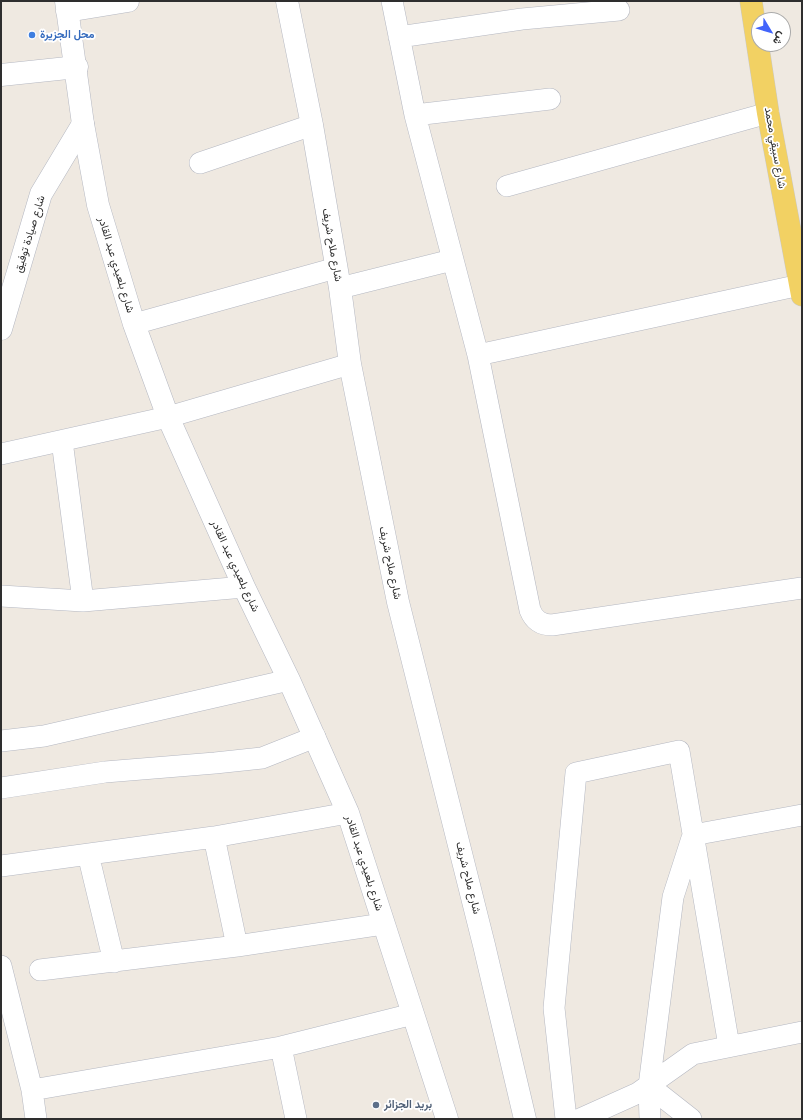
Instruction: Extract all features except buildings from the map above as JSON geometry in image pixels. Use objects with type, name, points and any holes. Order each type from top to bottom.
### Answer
[{"type":"main road","name":"شارع سبيقي محمد","points":[[751,1],[768,113],[797,246],[801,290]]},
{"type":"street","points":[[67,6],[128,1]]},
{"type":"street","name":"شارع ملاح شريف","points":[[287,1],[312,125],[338,278],[350,364],[398,602],[526,1119]]},
{"type":"street","points":[[392,1],[415,115],[478,355],[530,610],[537,621],[542,624],[552,625],[802,588]]},
{"type":"street","name":"شارع بلعيدي عبد القادر","points":[[67,6],[77,67],[83,124],[98,205],[134,324],[168,417],[244,587],[315,737],[348,813],[447,1119]]},
{"type":"street","points":[[399,37],[522,19],[619,10]]},
{"type":"street","points":[[1,75],[77,67]]},
{"type":"street","points":[[415,115],[550,99]]},
{"type":"street","points":[[507,186],[768,113]]},
{"type":"street","name":"شارع صيادة توفيق","points":[[1,329],[41,194],[83,124]]},
{"type":"street","points":[[200,163],[312,125]]},
{"type":"street","points":[[134,324],[338,278],[452,260]]},
{"type":"street","points":[[478,355],[801,290]]},
{"type":"street","points":[[1,454],[168,417],[350,364]]},
{"type":"street","points":[[62,441],[83,601]]},
{"type":"street","points":[[1,596],[83,601],[244,587]]},
{"type":"street","points":[[1,741],[44,736],[289,680]]},
{"type":"street","points":[[1,788],[105,772],[262,758],[315,737]]},
{"type":"street","points":[[566,1119],[554,1008],[576,772],[679,751],[730,1046]]},
{"type":"street","points":[[1,866],[214,836],[348,813]]},
{"type":"street","points":[[693,836],[802,815]]},
{"type":"street","points":[[214,836],[237,946]]},
{"type":"street","points":[[650,1119],[649,1086],[673,896],[693,836]]},
{"type":"street","points":[[88,854],[114,962]]},
{"type":"street","points":[[40,970],[237,946],[383,924]]},
{"type":"street","points":[[1,966],[32,1090],[36,1119]]},
{"type":"street","points":[[32,1090],[281,1047],[413,1014]]},
{"type":"street","points":[[580,1119],[638,1093],[693,1054],[802,1032]]},
{"type":"street","points":[[281,1047],[296,1119]]},
{"type":"street","points":[[649,1086],[691,1119]]},
{"type":"place","name":"محل الجزيرة","points":[[32,35]]},
{"type":"place","name":"بريد الجزائر","points":[[376,1105]]}]
